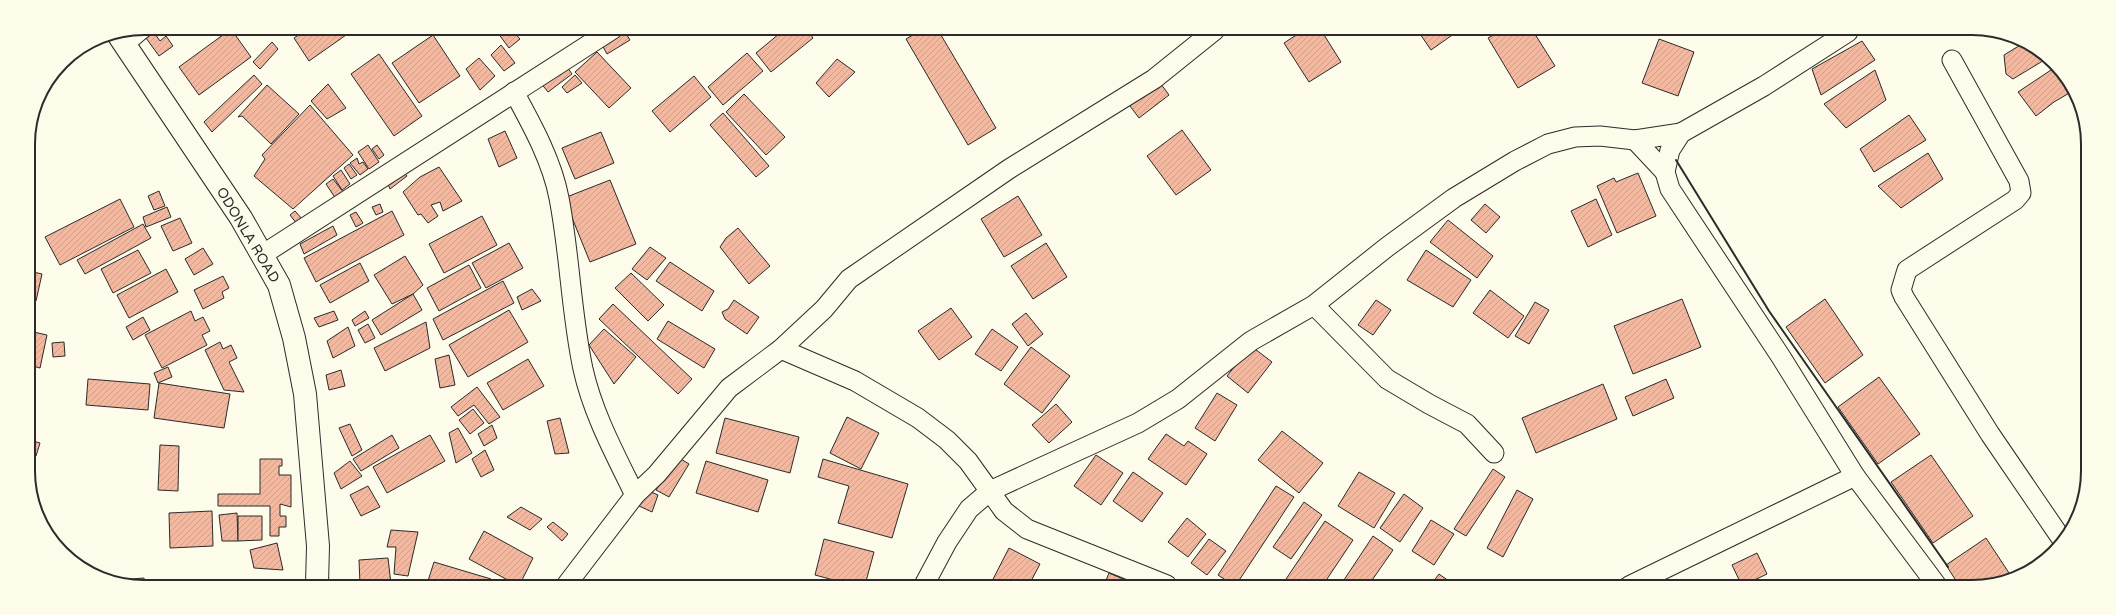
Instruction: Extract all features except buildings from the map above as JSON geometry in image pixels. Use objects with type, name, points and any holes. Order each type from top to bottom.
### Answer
[{"type":"street","points":[[262,255],[604,35]]},
{"type":"street","points":[[570,580],[635,495],[661,469],[729,388],[782,349],[824,308],[849,280],[1009,170],[1154,79],[1209,35]]},
{"type":"street","points":[[927,580],[947,542],[969,509],[990,491],[1138,423],[1178,399],[1251,340],[1314,305],[1387,246],[1442,207],[1515,161],[1548,144],[1575,137],[1600,136],[1635,140],[1681,133],[1764,86],[1843,35]]},
{"type":"street","name":"ODONLA ROAD","points":[[121,39],[241,218],[279,285],[294,338],[305,394],[318,546],[317,580]]},
{"type":"street","points":[[1952,60],[2019,181],[2021,193],[2015,200],[1907,270],[1901,290],[1990,434],[2060,536]]},
{"type":"street","points":[[514,92],[539,138],[559,197],[583,370],[600,425],[635,495]]},
{"type":"street","points":[[1665,172],[1670,150],[1681,133]]},
{"type":"street","points":[[1635,140],[1665,172],[1670,189],[1781,357],[1855,476],[1933,580]]},
{"type":"street","points":[[1314,305],[1387,379],[1467,424],[1494,453]]},
{"type":"street","points":[[782,349],[855,381],[918,418],[947,440],[968,461],[1004,511],[1027,529],[1154,580]]},
{"type":"street","points":[[1641,580],[1855,476]]},
{"type":"wall","points":[[1676,160],[1769,311],[1948,567]]}]
